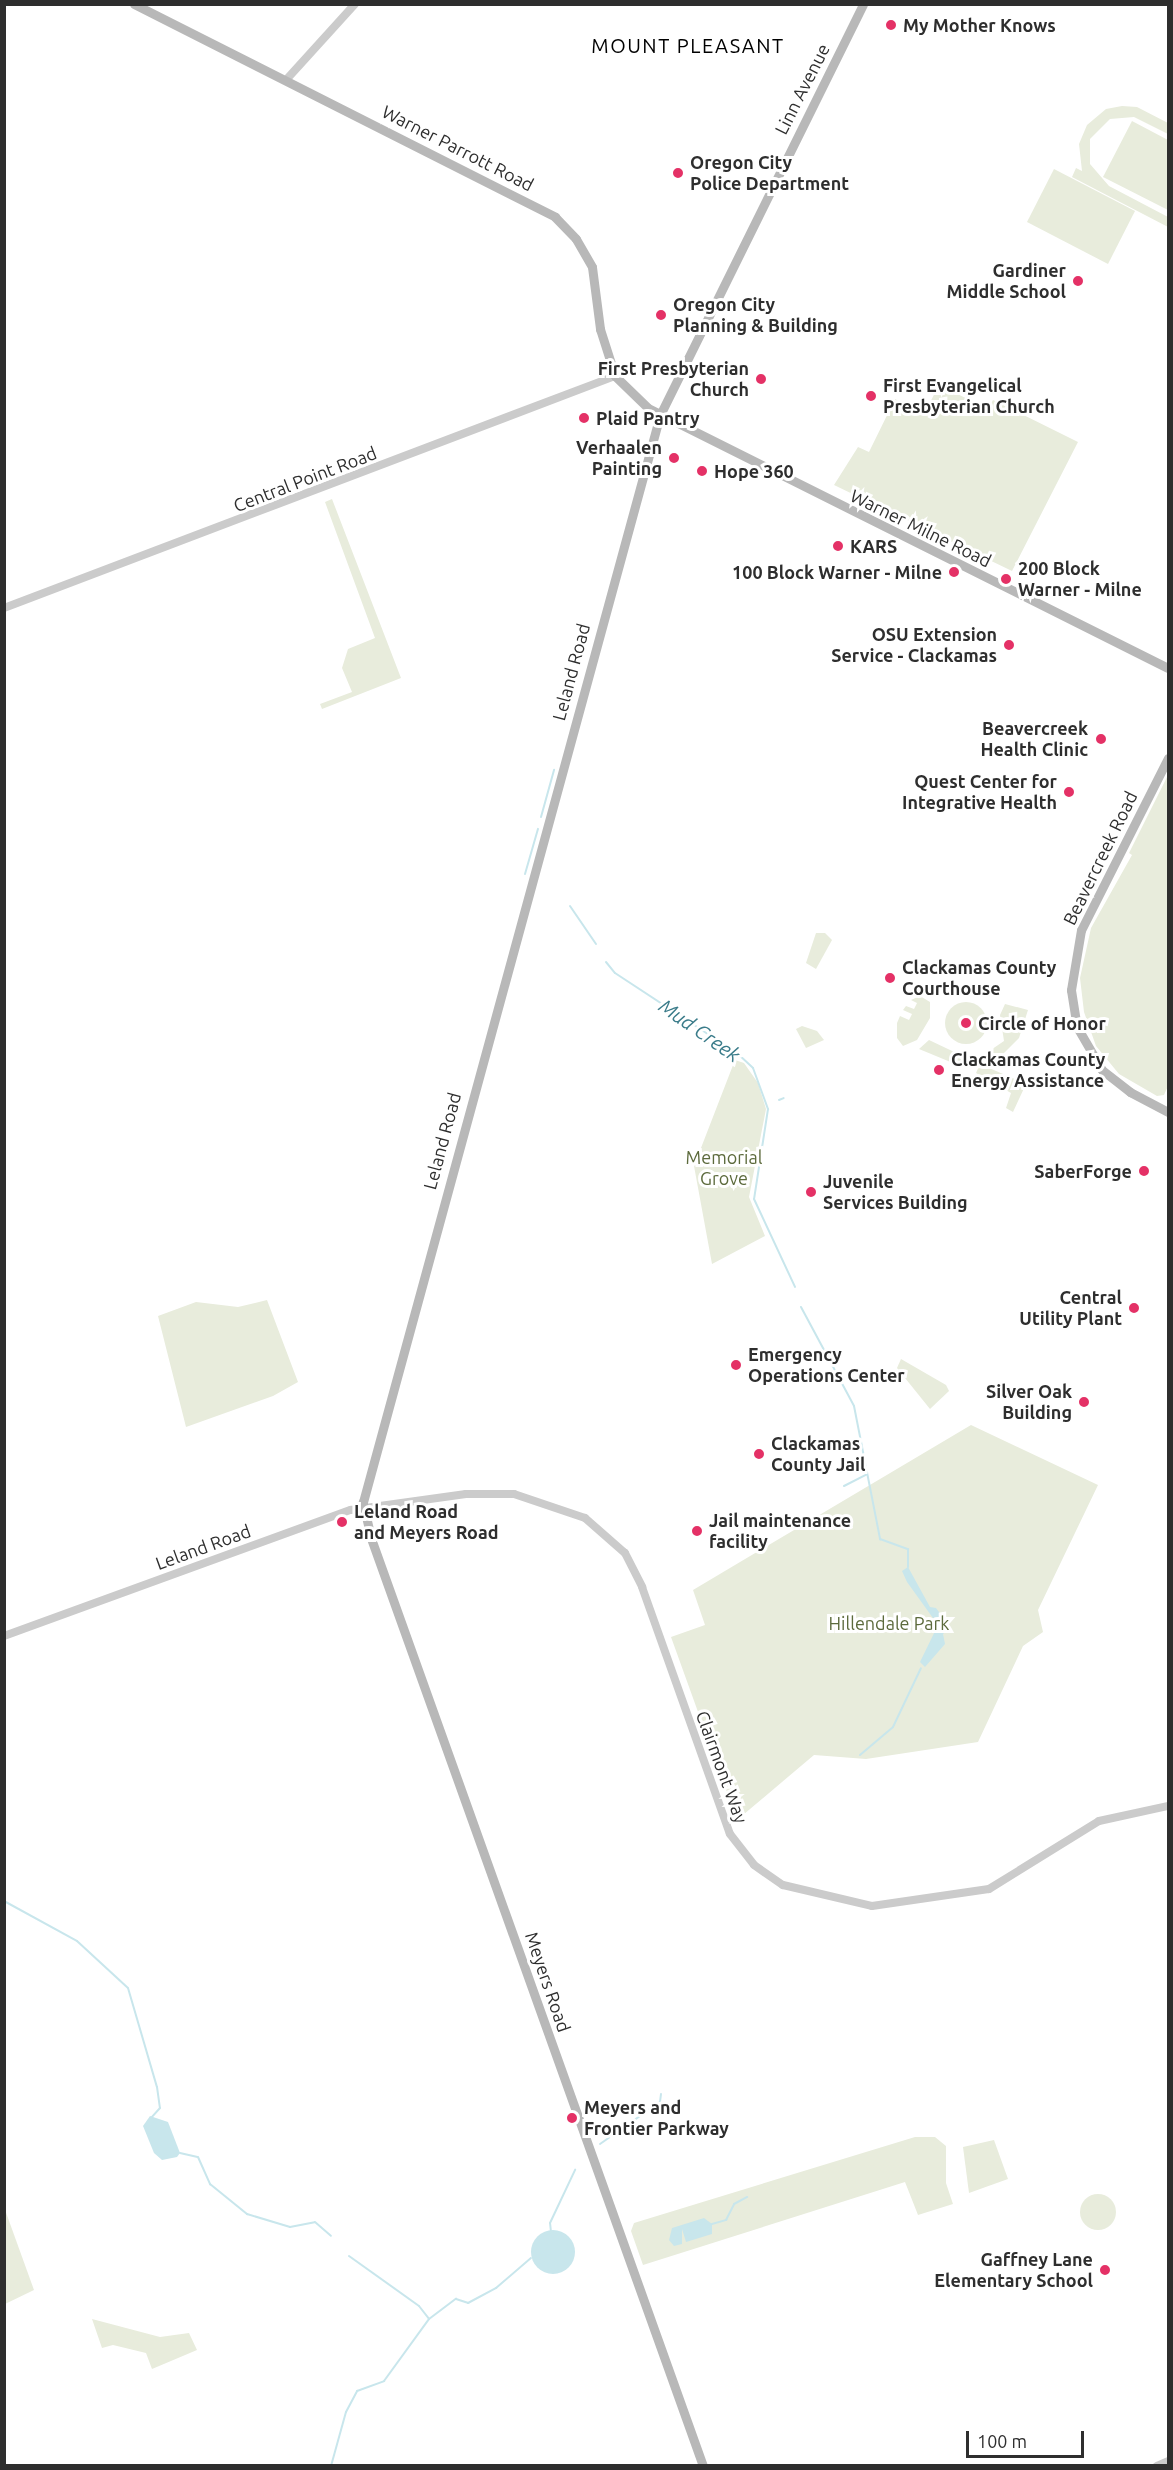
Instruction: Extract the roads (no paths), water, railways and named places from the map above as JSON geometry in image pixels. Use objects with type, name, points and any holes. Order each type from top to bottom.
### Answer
[{"type":"main road","name":"Warner Parrott Road","points":[[134,4],[522,198],[569,230],[592,267],[600,329],[615,376],[630,395],[660,415]]},
{"type":"main road","name":"Linn Avenue","points":[[660,415],[863,4]]},
{"type":"main road","name":"Warner Milne Road","points":[[660,415],[1168,668]]},
{"type":"main road","name":"Leland Road","points":[[363,1508],[367,1479],[660,415]]},
{"type":"main road","name":"Beavercreek Road","points":[[1168,758],[1081,930],[1071,990],[1077,1027],[1102,1070],[1130,1092],[1168,1112]]},
{"type":"main road","name":"Meyers Road","points":[[363,1508],[703,2466]]},
{"type":"street","points":[[286,80],[355,4]]},
{"type":"street","name":"Central Point Road","points":[[4,608],[615,376]]},
{"type":"street","name":"Clairmont Way","points":[[363,1508],[503,1492],[577,1514],[608,1534],[625,1553],[642,1587],[730,1834],[762,1873],[797,1890],[872,1906],[989,1888],[1100,1821],[1168,1806]]},
{"type":"street","name":"Leland Road","points":[[4,1636],[363,1508]]},
{"type":"street","points":[[1157,2466],[1168,2461]]},
{"type":"water","points":[[908,1567],[930,1607],[936,1608],[950,1627],[943,1634],[945,1644],[925,1667],[920,1662],[938,1625],[907,1582],[902,1571]]},
{"type":"water","points":[[150,2116],[168,2122],[180,2153],[177,2157],[162,2160],[154,2153],[143,2126]]},
{"type":"water","points":[[704,2218],[712,2224],[712,2234],[686,2242],[682,2229],[682,2244],[674,2246],[669,2240],[672,2228]]},
{"type":"water","points":[[553,2230],[562,2231],[569,2236],[574,2243],[574,2261],[569,2268],[562,2273],[553,2274],[544,2273],[537,2268],[532,2261],[531,2252],[532,2243],[537,2236],[544,2231]]},
{"type":"waterway","name":"Mud Creek","points":[[541,817],[554,770]]},
{"type":"waterway","name":"Mud Creek","points":[[525,874],[538,829]]},
{"type":"waterway","name":"Mud Creek","points":[[570,906],[596,944]]},
{"type":"waterway","name":"Mud Creek","points":[[606,962],[615,973],[737,1053],[753,1068],[768,1109],[754,1199],[795,1287]]},
{"type":"waterway","points":[[779,1100],[784,1098]]},
{"type":"waterway","name":"Mud Creek","points":[[801,1307],[854,1406],[880,1539],[908,1549],[908,1567]]},
{"type":"waterway","points":[[844,1486],[866,1475]]},
{"type":"waterway","name":"Mud Creek","points":[[860,1755],[893,1727],[921,1668]]},
{"type":"waterway","points":[[4,1901],[77,1941],[128,1988],[157,2087],[160,2108],[151,2118]]},
{"type":"waterway","name":"Mud Creek","points":[[600,2144],[660,2102],[661,2094]]},
{"type":"waterway","points":[[180,2153],[198,2157],[210,2184],[247,2214],[290,2227],[315,2222],[331,2236]]},
{"type":"waterway","name":"Mud Creek","points":[[551,2232],[550,2223],[575,2170]]},
{"type":"waterway","points":[[712,2224],[726,2220],[734,2204],[747,2197]]},
{"type":"waterway","points":[[349,2256],[419,2306],[429,2319]]},
{"type":"waterway","name":"Mud Creek","points":[[331,2466],[346,2412],[357,2391],[384,2381],[429,2319],[456,2299],[468,2303],[496,2288],[531,2258]]},
{"type":"place","name":"My Mother Knows","points":[[891,25]]},
{"type":"place","name":"Oregon City Police Department","points":[[678,173]]},
{"type":"place","name":"Gardiner Middle School","points":[[1078,281]]},
{"type":"place","name":"Oregon City Planning & Building","points":[[661,315]]},
{"type":"place","name":"First Presbyterian Church","points":[[761,379]]},
{"type":"place","name":"First Evangelical Presbyterian Church","points":[[871,396]]},
{"type":"place","name":"Plaid Pantry","points":[[584,418]]},
{"type":"place","name":"Verhaalen Painting","points":[[674,458]]},
{"type":"place","name":"Hope 360","points":[[702,471]]},
{"type":"place","name":"KARS","points":[[838,546]]},
{"type":"place","name":"100 Block Warner - Milne","points":[[954,572]]},
{"type":"place","name":"200 Block Warner - Milne","points":[[1006,579]]},
{"type":"place","name":"OSU Extension Service - Clackamas","points":[[1009,645]]},
{"type":"place","name":"Beavercreek Health Clinic","points":[[1101,739]]},
{"type":"place","name":"Quest Center for Integrative Health","points":[[1069,792]]},
{"type":"place","name":"Clackamas County Courthouse","points":[[890,978]]},
{"type":"place","name":"Circle of Honor","points":[[966,1023]]},
{"type":"place","name":"Clackamas County Energy Assistance","points":[[939,1070]]},
{"type":"place","name":"SaberForge","points":[[1144,1171]]},
{"type":"place","name":"Juvenile Services Building","points":[[811,1192]]},
{"type":"place","name":"Central Utility Plant","points":[[1134,1308]]},
{"type":"place","name":"Emergency Operations Center","points":[[736,1365]]},
{"type":"place","name":"Silver Oak Building","points":[[1084,1402]]},
{"type":"place","name":"Clackamas County Jail","points":[[759,1454]]},
{"type":"place","name":"Leland Road and Meyers Road","points":[[342,1522]]},
{"type":"place","name":"Jail maintenance facility","points":[[697,1531]]},
{"type":"place","name":"Meyers and Frontier Parkway","points":[[572,2118]]},
{"type":"place","name":"Gaffney Lane Elementary School","points":[[1105,2270]]},
{"type":"district","name":"MOUNT PLEASANT","points":[[688,45]]},
{"type":"park label","name":"Memorial Grove","points":[[724,1168]]},
{"type":"park label","name":"Hillendale Park","points":[[889,1623]]}]
